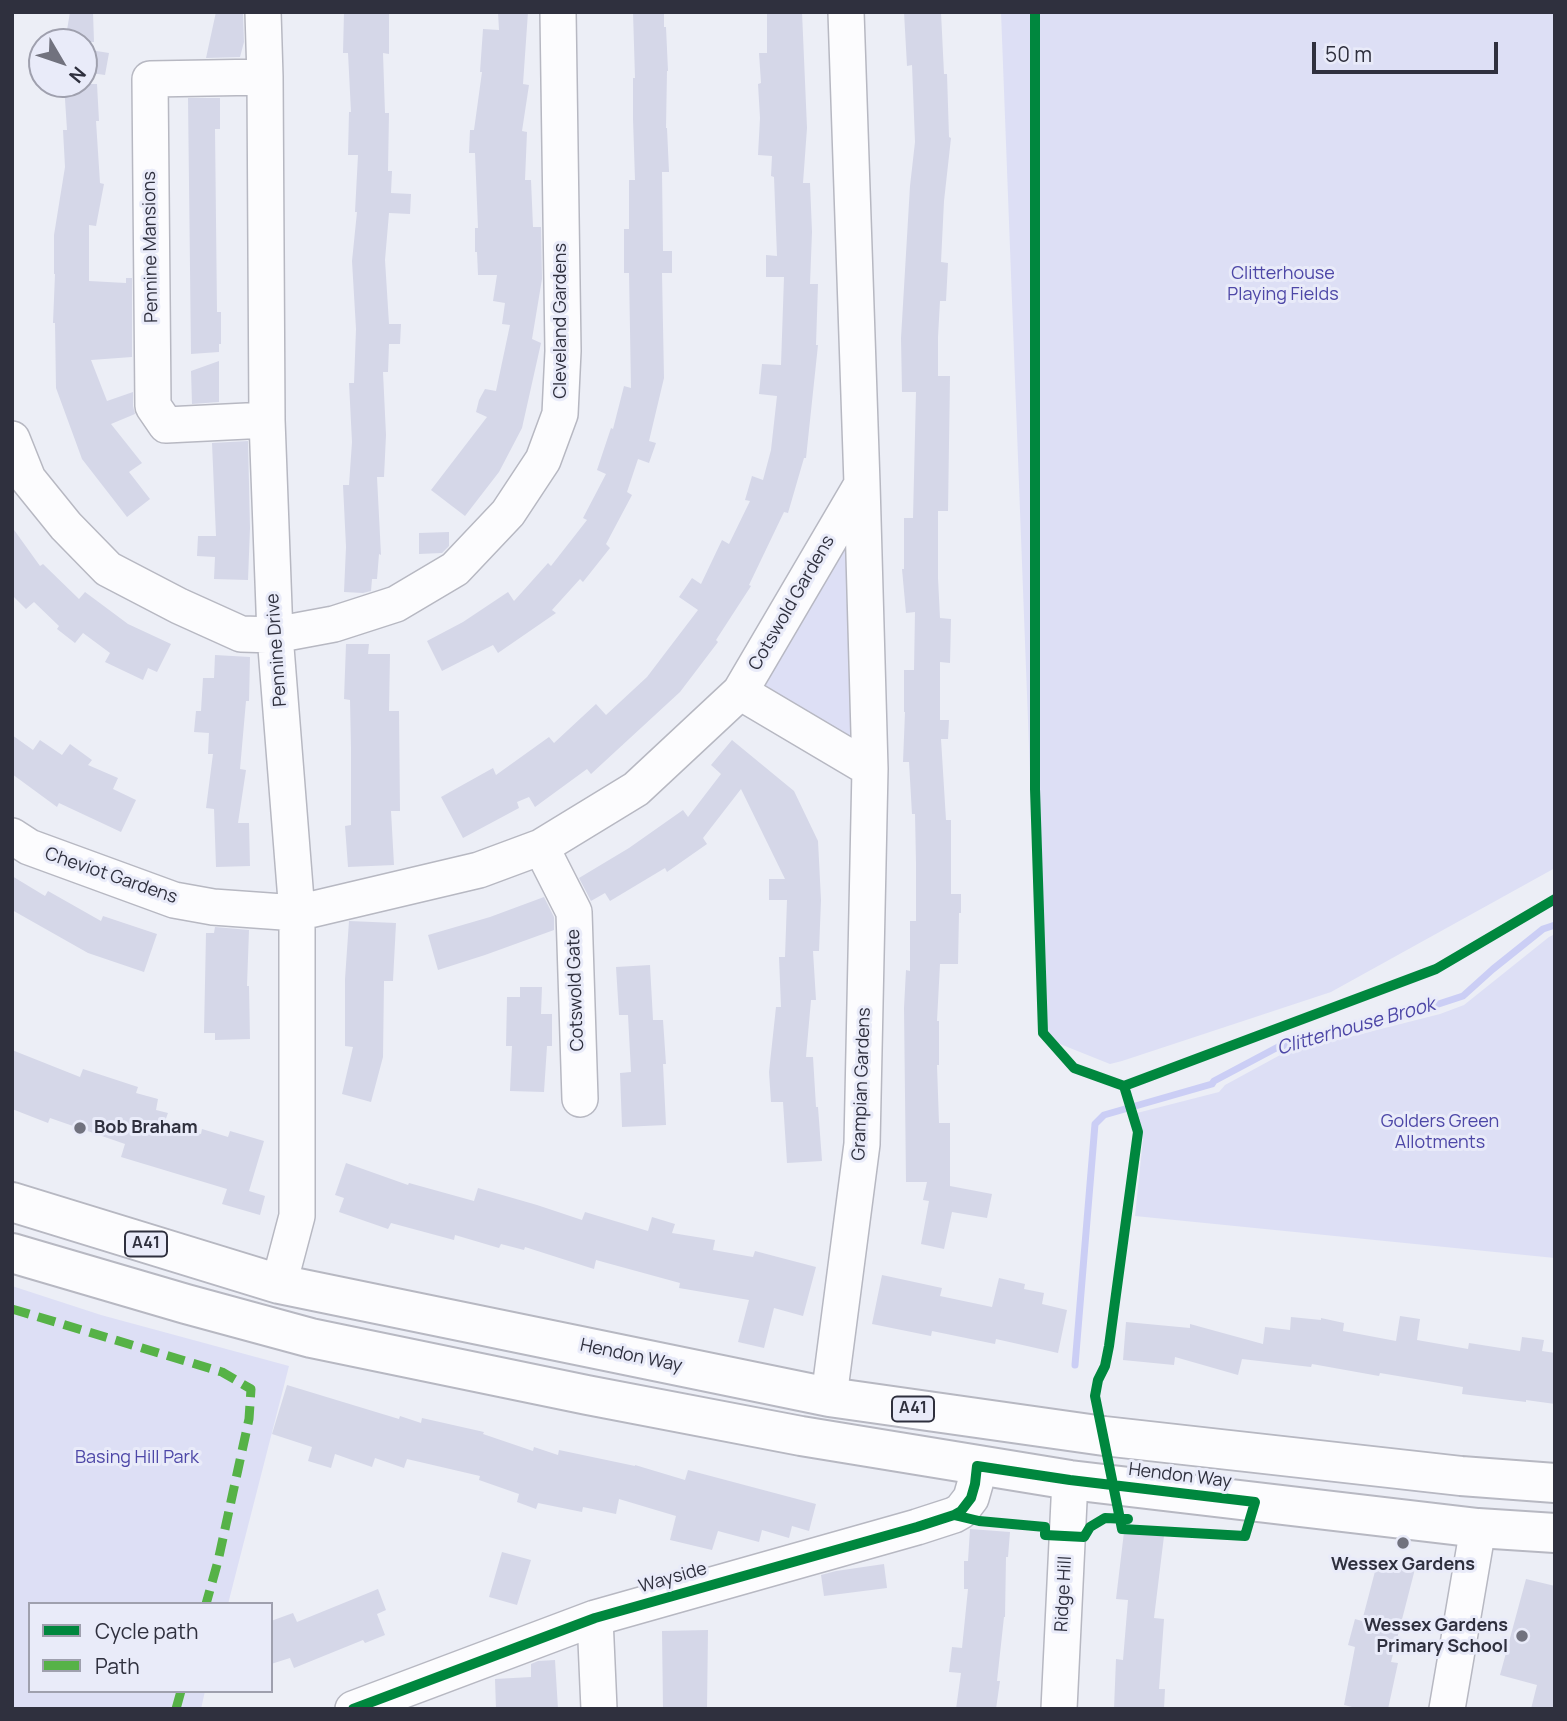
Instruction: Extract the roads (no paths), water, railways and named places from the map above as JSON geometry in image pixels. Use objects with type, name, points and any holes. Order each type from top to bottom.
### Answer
[{"type":"highway","name":"Hendon Way","points":[[12,1202],[279,1284],[829,1397],[1104,1436],[1461,1476],[1555,1483]]},
{"type":"highway","name":"Hendon Way","points":[[12,1253],[324,1340],[801,1436],[1070,1480],[1478,1528],[1555,1533]]},
{"type":"highway","points":[[266,1326],[279,1284]]},
{"type":"street","name":"Pennine Drive","points":[[263,12],[267,420],[275,635],[297,913],[297,1216],[279,1284]]},
{"type":"street","name":"Cleveland Gardens","points":[[12,439],[28,479],[66,526],[108,569],[241,634],[275,635],[334,624],[396,604],[455,569],[508,513],[543,460],[561,414],[563,351],[558,12]]},
{"type":"street","points":[[846,12],[862,484]]},
{"type":"street","name":"Pennine Mansions","points":[[265,77],[150,79],[153,406],[166,425],[267,420]]},
{"type":"street","name":"Cotswold Gardens","points":[[297,913],[479,870],[541,847],[636,789],[740,692],[862,484]]},
{"type":"street","name":"Grampian Gardens","points":[[829,1397],[862,1144],[870,769],[862,484]]},
{"type":"street","points":[[740,692],[870,769]]},
{"type":"street","name":"Cheviot Gardens","points":[[12,836],[29,847],[174,900],[213,907],[297,913]]},
{"type":"street","name":"Cotswold Gate","points":[[541,847],[574,912],[580,1099]]},
{"type":"street","name":"Wayside","points":[[353,1709],[595,1618],[954,1515],[961,1511],[971,1498],[977,1466]]},
{"type":"street","name":"Ridge Hill","points":[[1059,1709],[1070,1480]]},
{"type":"street","points":[[1447,1709],[1478,1528]]},
{"type":"street","points":[[595,1618],[599,1709]]},
{"type":"waterway","name":"Clitterhouse Brook","points":[[1075,1365],[1095,1124],[1104,1115],[1212,1084],[1278,1047],[1405,1015],[1463,996],[1543,929],[1555,925]]},
{"type":"place","name":"Bob Braham","points":[[80,1128]]},
{"type":"place","name":"Wessex Gardens","points":[[1403,1543]]},
{"type":"place","name":"Wessex Gardens Primary School","points":[[1522,1636]]},
{"type":"park label","name":"Clitterhouse Playing Fields","points":[[1283,284]]},
{"type":"park label","name":"Golders Green Allotments","points":[[1440,1132]]},
{"type":"park label","name":"Basing Hill Park","points":[[137,1458]]}]
